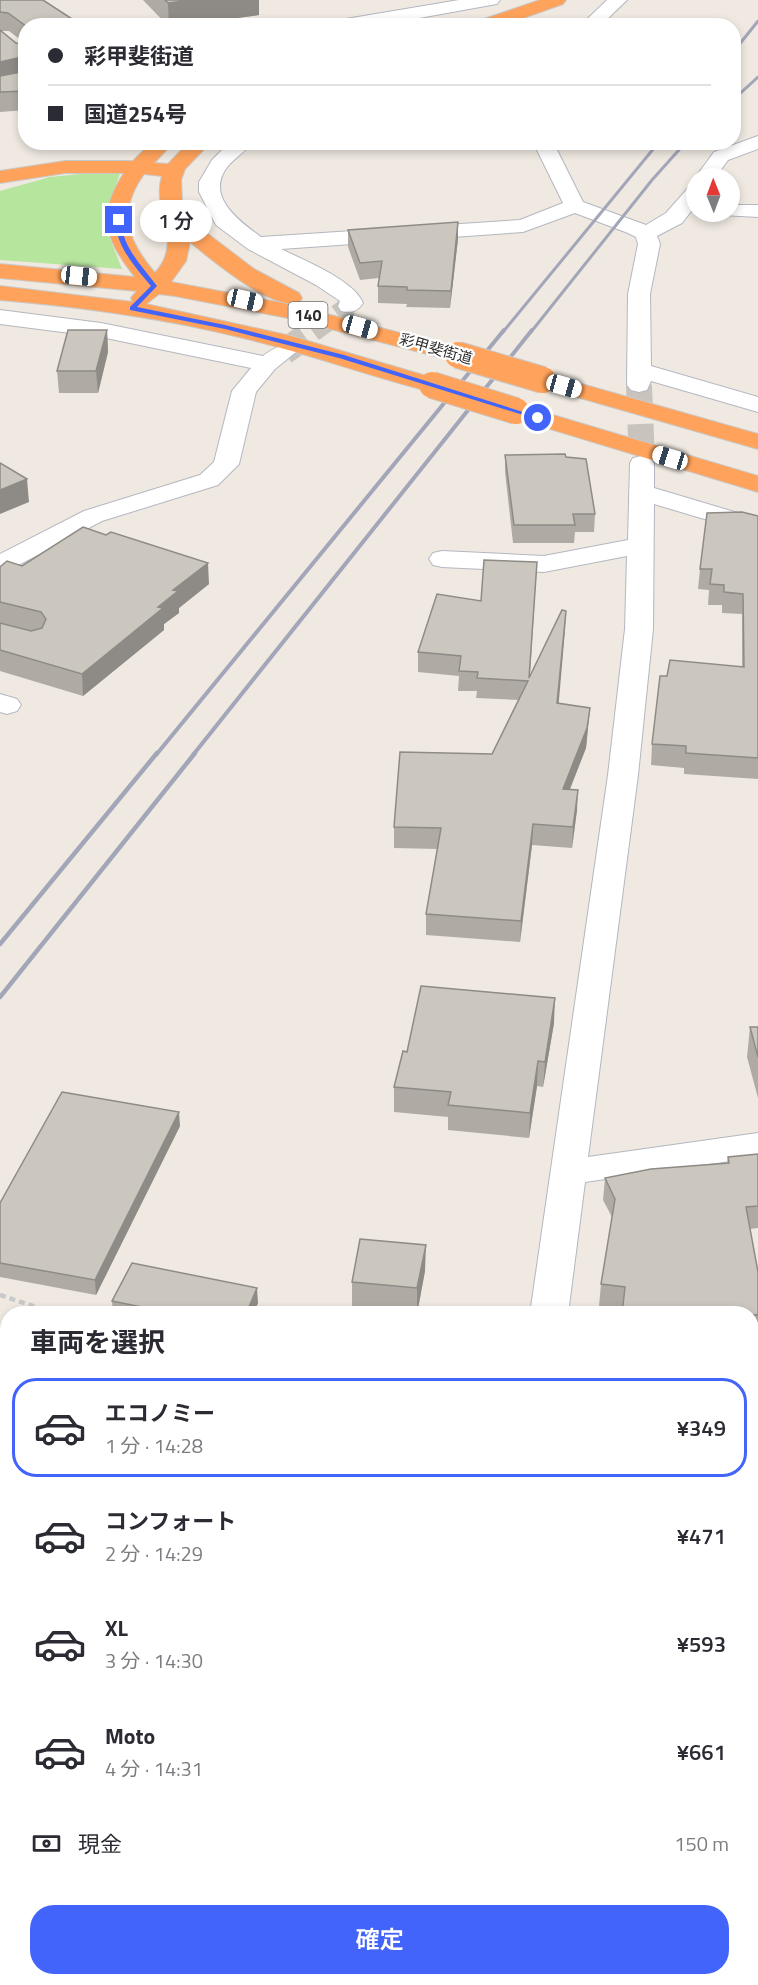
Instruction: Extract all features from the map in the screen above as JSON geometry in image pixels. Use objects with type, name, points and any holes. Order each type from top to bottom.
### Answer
[{"type":"highway","points":[[505,18],[557,0]]},
{"type":"highway","points":[[154,286],[136,264],[118,232],[120,208],[126,184],[137,167],[156,150]]},
{"type":"highway","points":[[133,308],[169,272],[177,256],[180,237],[179,223],[169,191],[174,171],[194,150]]},
{"type":"highway","points":[[0,177],[57,166],[137,167],[174,171]]},
{"type":"highway","points":[[179,223],[224,260],[252,279],[360,327]]},
{"type":"highway","name":"彩甲斐街道","points":[[0,271],[60,274],[245,300],[360,327],[758,442]]},
{"type":"highway","name":"彩甲斐街道","points":[[0,293],[133,308],[225,327],[341,357],[758,484]]},
{"type":"street","points":[[386,18],[491,0]]},
{"type":"street","points":[[599,18],[618,0]]},
{"type":"street","points":[[741,149],[758,142]]},
{"type":"street","points":[[234,150],[219,164],[209,182],[209,192],[224,220],[256,244],[324,280],[350,298],[352,303],[349,306]]},
{"type":"street","points":[[547,150],[575,206]]},
{"type":"street","points":[[713,168],[722,156],[737,150]]},
{"type":"street","points":[[256,244],[523,226],[575,206],[636,228],[646,234],[649,244],[639,294],[639,377],[758,405]]},
{"type":"street","points":[[646,234],[686,211]]},
{"type":"street","points":[[740,211],[758,211]]},
{"type":"street","points":[[0,317],[56,322],[275,358],[244,391],[226,465],[209,480],[93,516],[0,564]]},
{"type":"street","points":[[550,1306],[623,775],[639,629],[642,478],[758,527]]},
{"type":"street","points":[[442,559],[544,564],[642,545]]},
{"type":"street","points":[[569,1172],[758,1144]]},
{"type":"path","points":[[0,1295],[33,1306]]},
{"type":"green space","points":[[120,173],[111,200],[107,231],[122,269],[0,260],[0,191],[50,177]]},
{"type":"building","points":[[0,0],[43,0],[71,18],[18,18],[18,20],[8,13],[0,12]]},
{"type":"building","points":[[165,0],[192,0],[168,3]]},
{"type":"building","points":[[0,30],[18,43],[18,58],[0,62]]},
{"type":"building","points":[[18,73],[18,91],[0,92],[0,76]]},
{"type":"building","points":[[458,222],[451,291],[407,290],[407,287],[378,286],[382,261],[360,263],[348,230]]},
{"type":"building","points":[[68,330],[107,330],[96,371],[57,371]]},
{"type":"building","points":[[565,454],[566,457],[586,459],[595,514],[573,514],[575,525],[514,525],[505,455]]},
{"type":"building","points":[[0,463],[27,479],[0,490]]},
{"type":"building","points":[[742,512],[758,516],[758,758],[686,753],[686,746],[652,744],[660,676],[667,676],[670,660],[744,667],[743,594],[724,592],[724,585],[710,584],[712,569],[700,569],[707,513]]},
{"type":"building","points":[[83,527],[106,535],[111,532],[208,563],[173,590],[178,591],[158,607],[163,608],[82,674],[0,650],[0,623],[31,631],[42,628],[46,619],[41,612],[0,602],[0,567],[7,561],[22,566]]},
{"type":"building","points":[[484,560],[537,562],[529,678],[562,610],[566,611],[557,703],[590,708],[587,728],[563,789],[578,790],[573,827],[533,824],[521,921],[426,914],[441,828],[394,827],[400,752],[492,754],[528,681],[477,678],[478,672],[459,671],[461,656],[418,652],[437,594],[481,601]]},
{"type":"building","points":[[421,986],[555,998],[545,1062],[538,1061],[530,1113],[448,1105],[451,1092],[394,1087],[403,1051],[407,1052]]},
{"type":"building","points":[[750,1027],[758,1027],[758,1057]]},
{"type":"building","points":[[62,1092],[179,1112],[95,1280],[0,1263],[0,1203]]},
{"type":"building","points":[[758,1154],[758,1206],[746,1207],[758,1272],[758,1306],[623,1306],[625,1287],[601,1284],[615,1199],[605,1178],[651,1169],[729,1163],[728,1157]]},
{"type":"building","points":[[360,1239],[426,1245],[417,1288],[352,1282]]},
{"type":"building","points":[[132,1263],[257,1288],[249,1306],[137,1306],[112,1301]]},
{"type":"tunnel","points":[[313,332],[349,306]]},
{"type":"tunnel","points":[[284,352],[315,330]]},
{"type":"tunnel","points":[[639,385],[642,463]]},
{"type":"railway","points":[[741,42],[758,21]]},
{"type":"railway","points":[[741,93],[758,77]]},
{"type":"railway","points":[[503,332],[652,150]]},
{"type":"railway","points":[[531,332],[652,180],[679,150]]},
{"type":"railway","points":[[156,755],[504,330]]},
{"type":"railway","points":[[193,755],[532,330]]},
{"type":"railway","points":[[0,944],[157,753]]},
{"type":"railway","points":[[0,997],[195,753]]},
{"type":"route","points":[[119,220],[118,232],[136,264],[154,286],[133,308],[225,327],[341,357],[538,418]]}]
